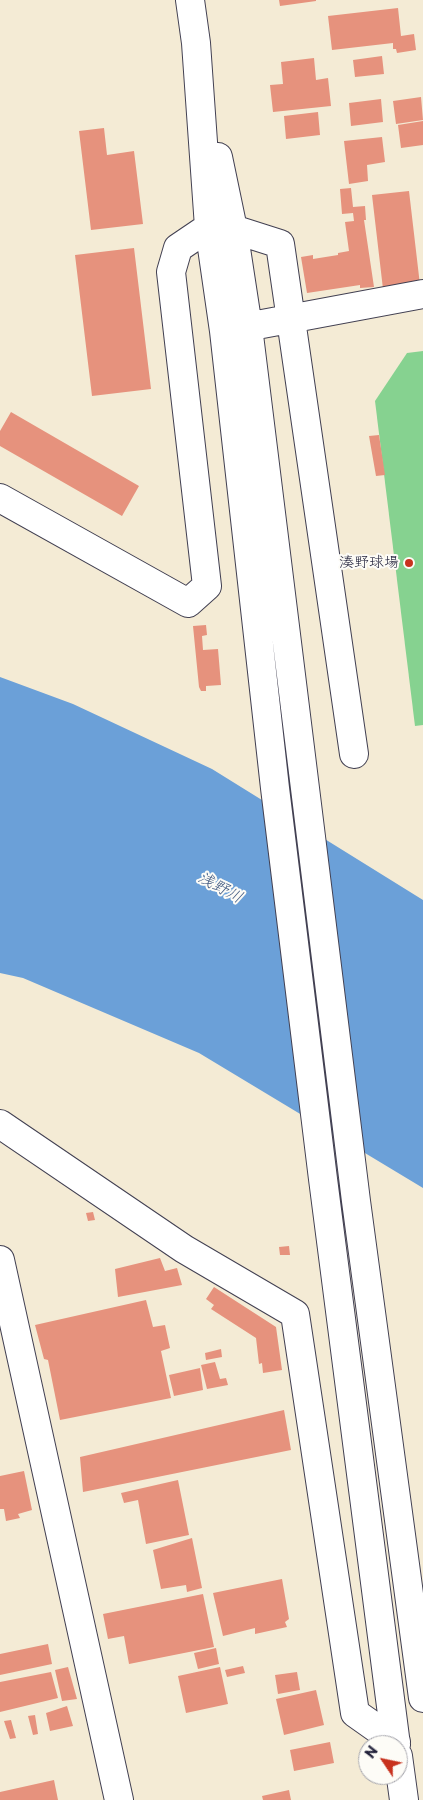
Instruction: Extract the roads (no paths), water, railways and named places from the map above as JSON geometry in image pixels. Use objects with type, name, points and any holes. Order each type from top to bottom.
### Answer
[{"type":"street","points":[[190,0],[221,228],[308,812],[423,1698]]},
{"type":"street","points":[[0,498],[188,603],[207,586],[171,272],[178,248],[221,228],[280,244],[354,754]]},
{"type":"street","points":[[236,329],[423,294]]},
{"type":"street","points":[[236,329],[275,788],[321,1165],[395,1735]]},
{"type":"street","points":[[0,1124],[184,1249],[295,1314],[355,1713],[381,1735]]},
{"type":"street","points":[[0,1260],[120,1800]]},
{"type":"street","points":[[402,1785],[404,1800]]},
{"type":"water","name":"浅野川","points":[[0,677],[73,704],[212,769],[423,900],[423,1188],[199,1053],[23,978],[0,973]]},
{"type":"place","name":"湊野球場","points":[[409,563]]}]
